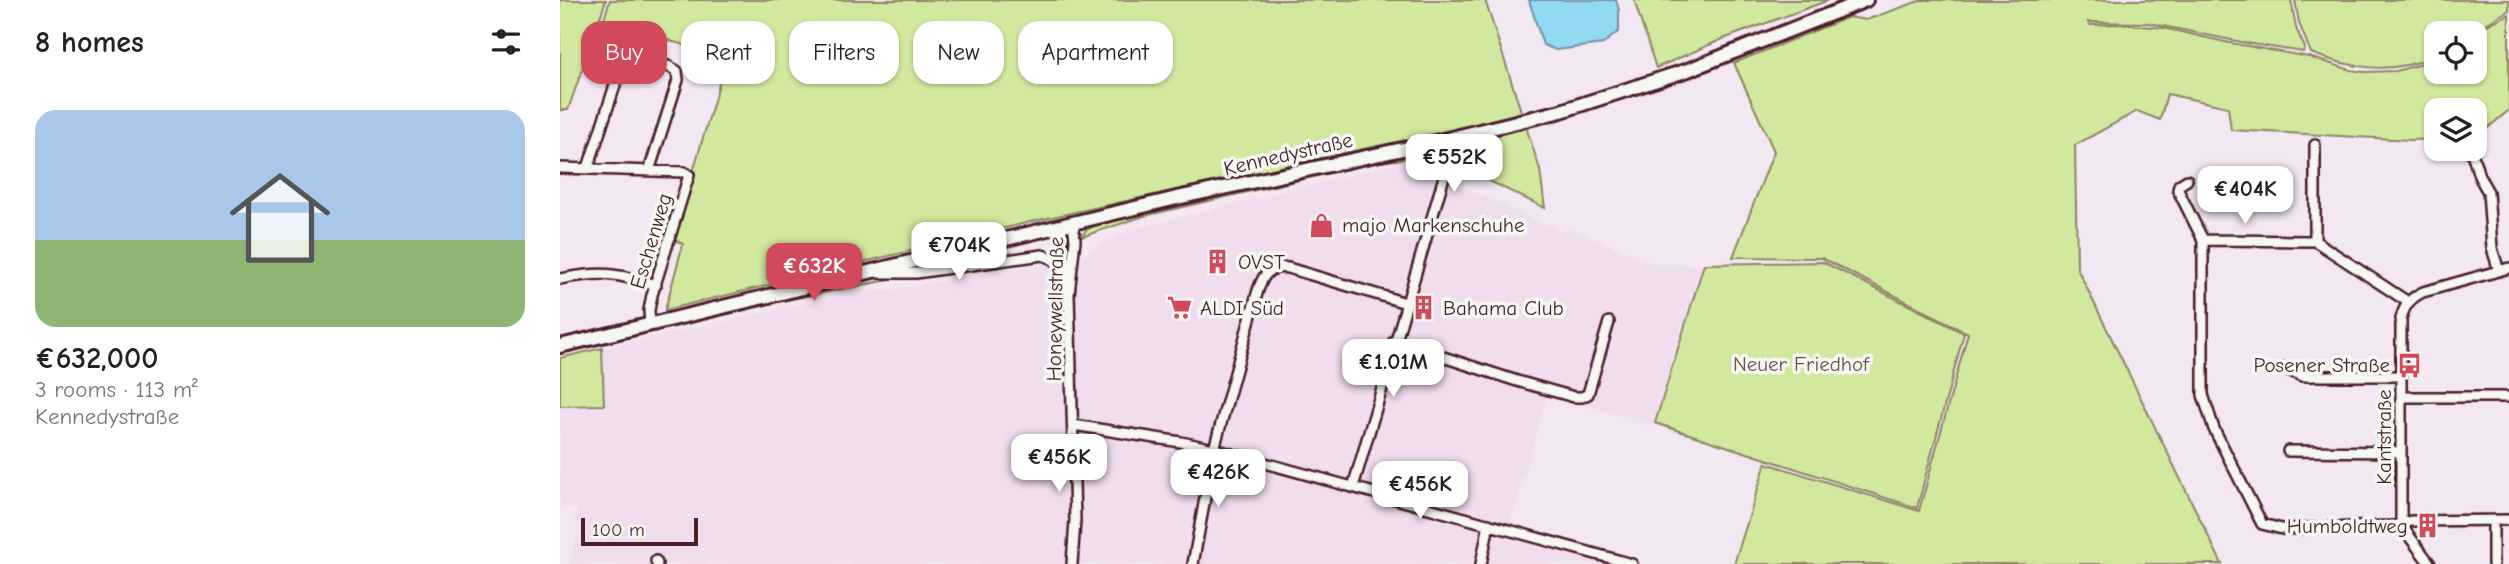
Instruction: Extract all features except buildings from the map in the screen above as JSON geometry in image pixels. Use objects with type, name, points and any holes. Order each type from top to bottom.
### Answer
[{"type":"main road","name":"Kennedystraße","points":[[560,346],[1067,224],[1414,146],[1603,99],[1688,70],[1866,0]]},
{"type":"street","points":[[560,167],[588,168],[649,170],[678,80],[677,71],[668,66],[632,64],[620,70],[588,168]]},
{"type":"street","points":[[1353,487],[1456,136]]},
{"type":"street","points":[[2315,145],[2315,241]]},
{"type":"street","points":[[1414,146],[1440,153],[1447,164]]},
{"type":"street","points":[[2475,161],[2488,192],[2492,248],[2499,271]]},
{"type":"street","name":"Eschenweg","points":[[649,170],[684,172],[690,178],[649,310],[650,325]]},
{"type":"street","points":[[2187,180],[2179,185],[2178,190],[2203,240],[2203,395],[2214,429],[2262,524],[2282,529],[2401,524],[2411,521],[2509,520]]},
{"type":"street","name":"Honeywellstraße","points":[[1065,277],[1067,224]]},
{"type":"street","name":"Honeywellstraße","points":[[1067,224],[1076,240],[1069,294],[1075,529],[1072,564]]},
{"type":"street","points":[[2203,240],[2315,241],[2408,302],[2423,292],[2509,268]]},
{"type":"street","name":"Kennedystraße","points":[[871,272],[916,273],[1042,255],[1057,261],[1065,277]]},
{"type":"street","points":[[1193,564],[1214,449],[1258,289],[1268,271],[1277,267],[1288,268],[1406,303]]},
{"type":"street","points":[[560,279],[599,273],[625,276],[656,285]]},
{"type":"street","points":[[1065,277],[1069,294]]},
{"type":"street","name":"Kantstraße","points":[[2401,524],[2401,319],[2408,302]]},
{"type":"street","points":[[1394,341],[1517,381],[1582,397],[1588,394],[1609,323]]},
{"type":"street","points":[[2284,368],[2302,376],[2401,376]]},
{"type":"street","points":[[2401,397],[2509,397]]},
{"type":"street","points":[[1073,425],[1214,449],[1632,564]]},
{"type":"street","points":[[2288,451],[2401,452]]},
{"type":"street","points":[[2493,521],[2493,564]]},
{"type":"street","points":[[1481,564],[1489,524]]},
{"type":"street","points":[[2401,524],[2430,564]]},
{"type":"shaded area","points":[[1415,159],[1454,177],[1453,183],[1566,233],[1568,228],[1656,264],[1702,265],[1653,426],[1548,394],[1507,533],[1617,564],[570,564],[578,526],[575,519],[577,510],[560,507],[560,406],[604,405],[602,348],[808,303],[1082,258],[1099,244],[1134,229]]},
{"type":"green space","points":[[560,0],[606,0],[599,21],[581,21],[581,72],[568,110],[560,110]]},
{"type":"green space","points":[[610,0],[1485,0],[1540,170],[1545,208],[1436,155],[1373,163],[1144,216],[1081,237],[1086,230],[1096,225],[1375,160],[1431,152],[1406,140],[1034,221],[665,310],[683,244],[673,239],[719,84],[775,84],[775,21],[681,21],[681,44],[667,40],[667,21],[603,21]]},
{"type":"green space","points":[[1634,0],[1829,0],[1723,39],[1656,68]]},
{"type":"green space","points":[[1922,0],[2291,0],[2296,28],[2305,48],[2303,52],[2149,23],[2088,22],[2090,25],[2122,24],[2163,28],[2309,57],[2364,72],[2396,71],[2424,63],[2424,84],[2487,84],[2487,26],[2509,14],[2509,110],[2487,129],[2487,98],[2424,98],[2424,139],[2411,140],[2231,130],[2228,107],[2167,94],[2160,120],[2137,111],[2075,145],[2077,268],[2222,564],[1734,564],[1766,463],[1919,511],[1968,333],[1822,258],[1733,257],[1774,151],[1734,63],[1849,17],[1866,20]]},
{"type":"green space","points":[[2295,0],[2509,0],[2509,10],[2487,23],[2487,21],[2424,21],[2424,60],[2404,66],[2358,66],[2311,53],[2299,23]]},
{"type":"green space","name":"Neuer Friedhof","points":[[1823,262],[1964,333],[1917,508],[1655,423],[1704,264]]},
{"type":"green space","points":[[889,280],[782,301],[560,354],[560,350],[808,293]]},
{"type":"green space","points":[[602,348],[604,405],[560,406],[560,358]]},
{"type":"water","points":[[1529,0],[1616,0],[1619,31],[1603,44],[1556,50],[1543,45]]},
{"type":"place","name":"majo Markenschuhe","points":[[1322,225]]},
{"type":"place","name":"OVST","points":[[1218,262]]},
{"type":"place","name":"ALDI Süd","points":[[1180,308]]},
{"type":"place","name":"Bahama Club","points":[[1423,308]]},
{"type":"place","name":"Posener Straße","points":[[2410,365]]},
{"type":"place","name":"Humboldtweg","points":[[2428,526]]}]
